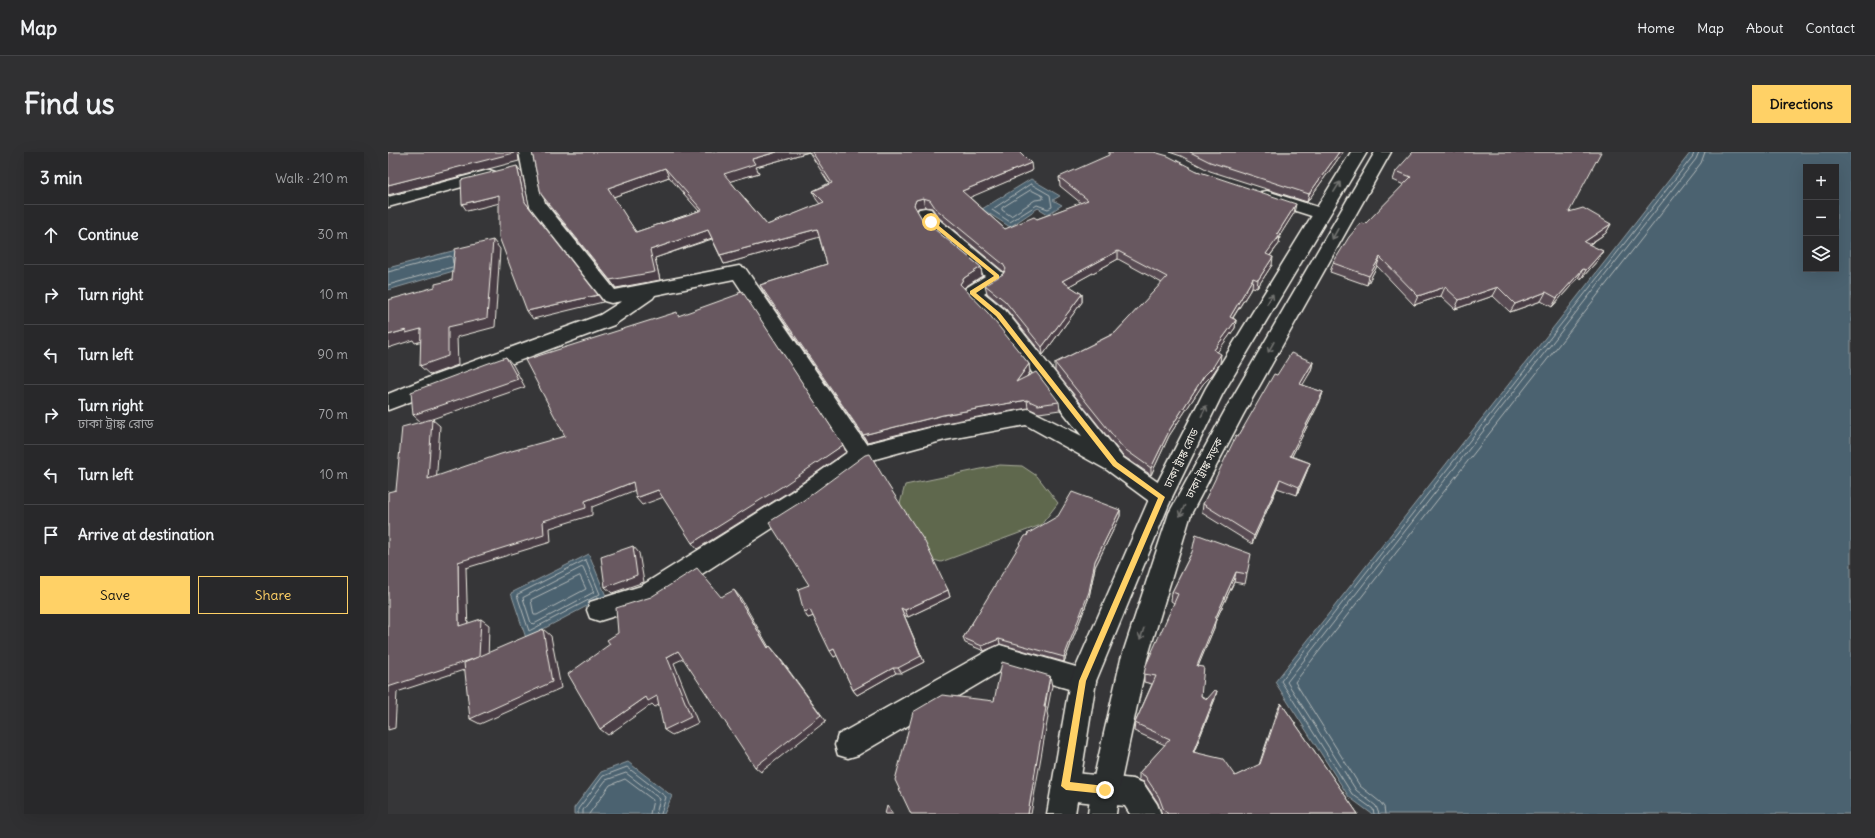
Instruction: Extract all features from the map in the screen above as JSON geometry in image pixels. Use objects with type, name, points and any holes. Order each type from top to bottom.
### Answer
[{"type":"street","name":"ঢাকা ট্রাঙ্ক রোড","points":[[1061,814],[1083,681],[1161,497],[1213,393],[1359,152]]},
{"type":"street","name":"ঢাকা ট্রাঙ্ক সড়ক","points":[[1104,802],[1134,659],[1180,513],[1239,404],[1383,152]]},
{"type":"street","points":[[388,202],[520,163],[537,204],[611,297],[739,272],[861,454]]},
{"type":"street","points":[[1250,190],[1321,214]]},
{"type":"street","points":[[925,213],[931,222],[998,277],[972,292],[998,315],[1115,464]]},
{"type":"street","points":[[388,402],[607,320],[656,288]]},
{"type":"street","points":[[599,610],[648,595],[799,499],[861,454],[944,432],[1028,417],[1115,464],[1161,497]]},
{"type":"street","points":[[848,745],[1000,657],[1083,681]]},
{"type":"street","points":[[1066,786],[1104,802],[1133,793],[1147,814]]},
{"type":"green space","points":[[1000,465],[1022,466],[1037,476],[1058,503],[1041,525],[941,562],[920,556],[897,515],[905,485]]},
{"type":"water","points":[[1691,152],[1851,152],[1851,814],[1372,814],[1349,797],[1275,682]]},
{"type":"water","points":[[1031,179],[1060,196],[1053,200],[1062,205],[1048,214],[1038,208],[1010,227],[982,209]]},
{"type":"water","points":[[456,250],[457,270],[388,290],[388,268]]},
{"type":"water","points":[[589,554],[606,596],[526,638],[511,593]]},
{"type":"water","points":[[628,762],[672,796],[664,814],[574,814],[574,808],[601,772]]},
{"type":"building","points":[[388,152],[514,152],[514,153],[388,185]]},
{"type":"building","points":[[532,152],[777,152],[752,159],[755,164],[724,174],[767,225],[824,202],[813,191],[832,183],[812,152],[1020,152],[1031,163],[962,191],[1005,229],[1034,217],[1037,219],[1088,200],[1059,177],[1109,155],[1109,152],[1154,152],[1168,156],[1197,171],[1296,204],[1277,234],[1280,235],[1266,254],[1273,257],[1258,280],[1253,278],[1230,317],[1236,320],[1214,350],[1221,354],[1213,367],[1204,376],[1170,429],[1151,468],[1123,448],[1055,363],[1115,333],[1167,277],[1118,251],[1062,281],[1082,294],[1042,347],[1005,301],[985,285],[1003,274],[1006,269],[1003,264],[936,209],[930,200],[923,198],[916,200],[914,205],[922,219],[981,267],[964,278],[960,284],[988,313],[1029,364],[1016,382],[1036,372],[1059,402],[1038,405],[1027,400],[943,415],[863,435],[760,285],[827,264],[817,229],[720,255],[708,230],[650,250],[655,272],[610,280],[541,194]],"holes":[[[665,168],[702,210],[636,232],[608,188]]]},
{"type":"building","points":[[1190,152],[1339,152],[1309,194],[1210,162]]},
{"type":"building","points":[[1413,152],[1601,152],[1569,212],[1583,208],[1611,224],[1584,242],[1603,251],[1586,270],[1583,269],[1557,298],[1546,292],[1515,304],[1498,287],[1459,300],[1445,287],[1418,296],[1380,257],[1369,276],[1333,263],[1349,237],[1361,223],[1365,224],[1411,177],[1396,171]]},
{"type":"building","points":[[517,166],[525,202],[598,295],[527,311],[499,237],[499,195],[462,204],[461,180]]},
{"type":"building","points":[[493,240],[487,318],[448,327],[448,356],[420,366],[421,329],[406,333],[406,330],[388,335],[388,300],[435,287],[435,284],[452,280],[455,249]]},
{"type":"building","points":[[742,291],[843,445],[786,484],[692,543],[658,490],[636,498],[633,482],[585,501],[586,508],[543,521],[544,535],[458,562],[459,626],[481,619],[479,657],[388,687],[388,492],[396,490],[402,427],[432,419],[428,479],[501,454],[565,436],[525,360],[677,312],[678,316],[739,294],[738,292]]},
{"type":"building","points":[[1291,353],[1313,362],[1300,384],[1323,392],[1290,456],[1310,463],[1299,487],[1280,479],[1254,536],[1203,504],[1236,436],[1238,437],[1274,374],[1277,375]]},
{"type":"building","points":[[506,357],[518,379],[413,415],[411,392]]},
{"type":"building","points":[[870,454],[925,542],[948,590],[905,610],[901,608],[921,656],[898,668],[893,668],[853,690],[834,649],[830,651],[810,610],[804,612],[798,589],[809,585],[769,522],[804,500],[865,455]]},
{"type":"building","points":[[1072,492],[1120,510],[1095,561],[1089,592],[1064,657],[999,639],[982,646],[963,638],[1025,536],[1058,516]]},
{"type":"building","points":[[1196,534],[1251,554],[1247,574],[1236,572],[1215,619],[1197,666],[1204,667],[1201,696],[1207,699],[1215,690],[1217,691],[1193,752],[1223,759],[1235,776],[1260,764],[1281,703],[1358,814],[1168,814],[1145,776],[1139,773],[1170,739],[1135,723],[1156,676],[1144,674],[1146,665],[1178,594],[1172,592],[1192,552]]},
{"type":"building","points":[[633,546],[637,575],[605,587],[601,557]]},
{"type":"building","points":[[697,568],[721,597],[734,590],[768,648],[770,646],[821,715],[755,767],[678,651],[667,657],[691,717],[664,730],[657,696],[648,701],[646,697],[600,729],[568,674],[610,644],[607,640],[618,633],[616,608],[651,597]]},
{"type":"building","points":[[543,629],[552,682],[470,719],[464,663]]},
{"type":"building","points":[[1002,662],[1050,676],[1028,814],[911,814],[895,780],[913,712],[942,695],[994,701]]},
{"type":"building","points":[[887,806],[893,814],[885,814]]},
{"type":"route","points":[[931,222],[998,277],[972,292],[998,315],[1101,444],[1115,464],[1161,497],[1083,681],[1066,786],[1105,790]]}]
